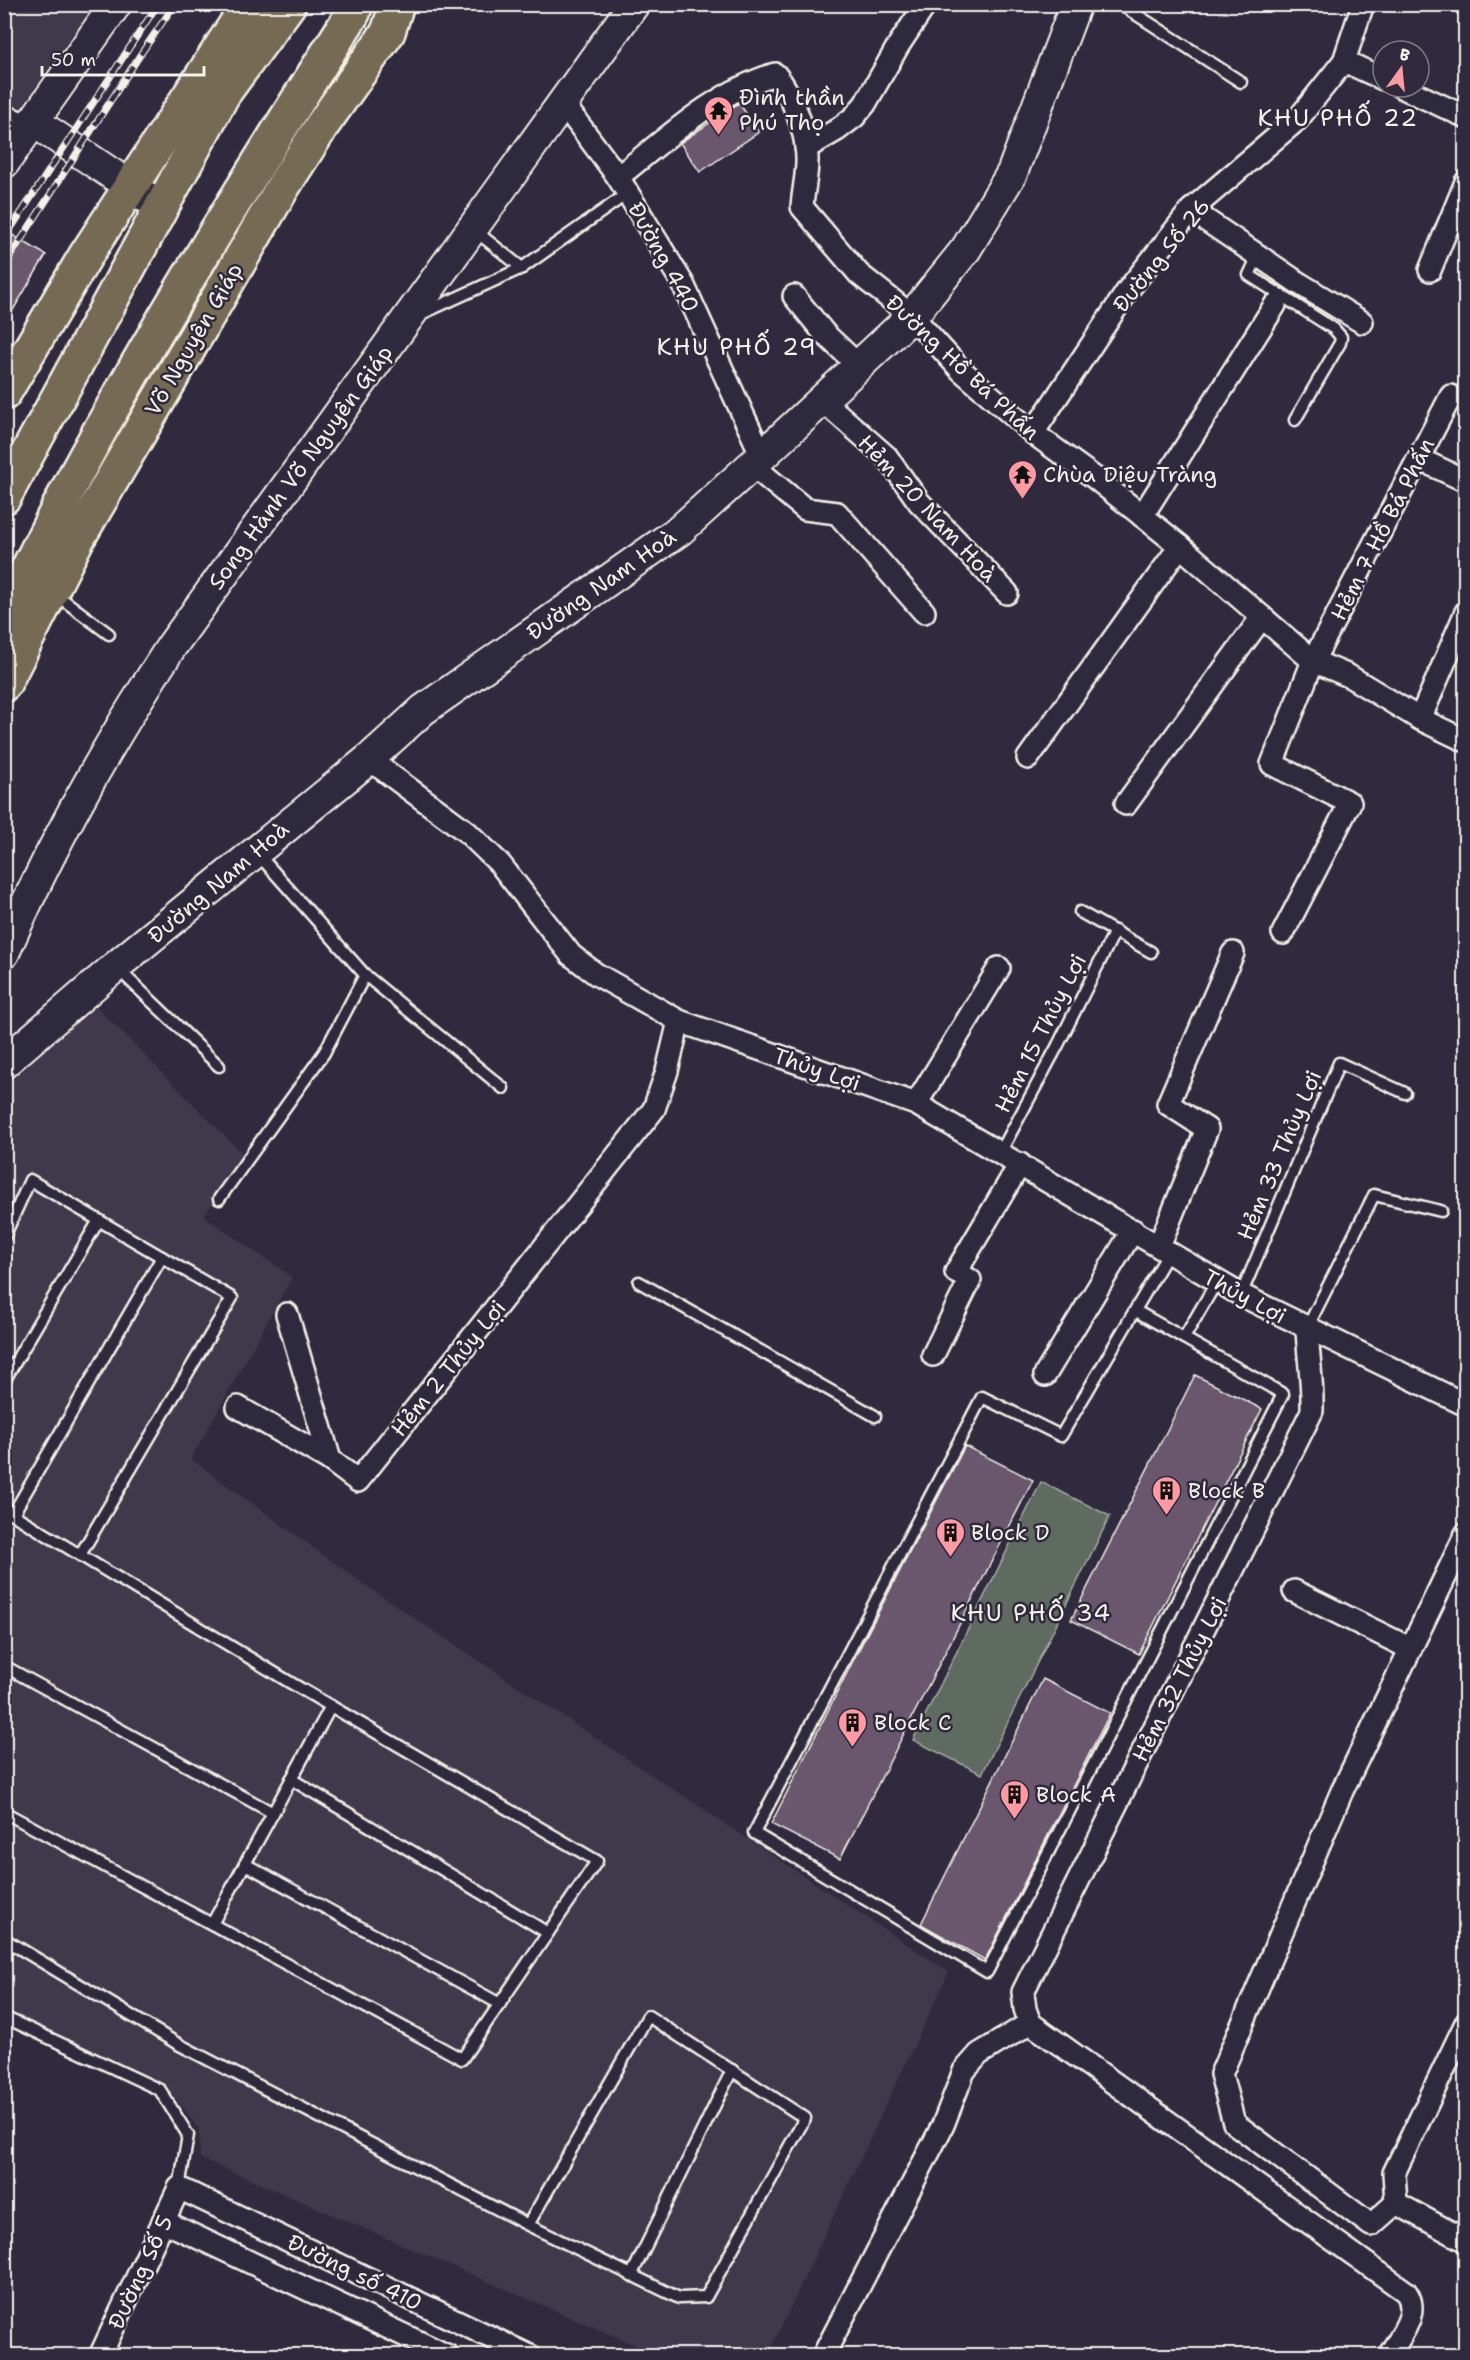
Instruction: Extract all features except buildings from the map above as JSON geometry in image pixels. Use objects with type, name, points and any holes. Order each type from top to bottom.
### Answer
[{"type":"highway","points":[[4,393],[86,255],[249,4]]},
{"type":"highway","points":[[4,497],[223,94],[288,4]]},
{"type":"highway","name":"Võ Nguyên Giáp","points":[[4,684],[78,538],[284,184],[388,32],[397,4]]},
{"type":"highway","name":"Võ Nguyên Giáp","points":[[4,616],[76,474],[171,309],[296,101],[360,7]]},
{"type":"highway","points":[[223,94],[227,37]]},
{"type":"highway","points":[[86,255],[161,207]]},
{"type":"street","points":[[4,163],[116,4]]},
{"type":"street","name":"Song Hành Võ Nguyên Giáp","points":[[4,953],[56,840],[129,710],[171,647],[634,4]]},
{"type":"street","points":[[806,148],[837,130],[866,104],[898,46],[927,4]]},
{"type":"street","name":"Đường Nam Hoà","points":[[4,1063],[255,851],[369,759],[423,710],[680,530],[912,316],[966,249],[1012,173],[1076,4]]},
{"type":"street","name":"Đường Số 26","points":[[1033,433],[1128,290],[1191,210],[1298,119],[1344,61],[1363,4]]},
{"type":"street","points":[[1344,61],[1371,73]]},
{"type":"street","name":"Đường Hồ Bá Phấn","points":[[623,185],[713,103],[762,78],[775,74],[784,86],[799,118],[806,148],[808,159],[802,207],[859,274],[912,316],[961,370],[1033,433],[1095,478],[1180,546],[1313,661],[1349,676],[1420,719],[1466,741]]},
{"type":"street","points":[[1427,99],[1466,117]]},
{"type":"street","name":"Đường 440","points":[[562,102],[623,185],[683,284],[757,461]]},
{"type":"street","points":[[33,121],[161,207]]},
{"type":"street","points":[[1430,270],[1466,182]]},
{"type":"street","points":[[1191,210],[1362,322]]},
{"type":"street","points":[[794,296],[825,334],[859,366]]},
{"type":"street","points":[[1143,516],[1275,304]]},
{"type":"street","name":"Hẻm 7 Hồ Bá Phấn","points":[[1283,933],[1350,803],[1272,764],[1313,661],[1451,396]]},
{"type":"street","name":"Hẻm 20 Nam Hoà","points":[[822,400],[887,457],[919,502],[1007,593]]},
{"type":"street","points":[[1419,459],[1466,481]]},
{"type":"street","points":[[757,461],[805,509],[837,513],[924,612]]},
{"type":"street","points":[[1028,758],[1180,546]]},
{"type":"street","points":[[1420,719],[1466,612]]},
{"type":"street","points":[[1126,804],[1262,617]]},
{"type":"street","name":"Thủy Lợi","points":[[369,759],[476,840],[500,864],[571,955],[596,974],[679,1021],[916,1104],[1241,1295],[1466,1405]]},
{"type":"street","points":[[1164,1250],[1208,1129],[1168,1104],[1233,953]]},
{"type":"street","points":[[916,1104],[999,968]]},
{"type":"street","name":"Hẻm 2 Thủy Lợi","points":[[330,1460],[358,1481],[654,1109],[667,1071],[679,1021]]},
{"type":"street","points":[[933,1354],[970,1280],[956,1272],[1020,1164]]},
{"type":"street","points":[[1045,1376],[1132,1230]]},
{"type":"street","points":[[286,1314],[330,1460]]},
{"type":"street","name":"Hẻm 32 Thủy Lợi","points":[[1030,2023],[1024,2009],[1023,1992],[1312,1411],[1313,1392],[1308,1366],[1307,1328]]},
{"type":"street","points":[[238,1407],[330,1460]]},
{"type":"street","points":[[1396,2203],[1371,2225],[1234,2123],[1221,2074],[1342,1791],[1466,1534]]},
{"type":"street","points":[[1294,1591],[1409,1648]]},
{"type":"street","points":[[823,2355],[944,2125],[964,2071],[979,2054],[1030,2023],[1406,2292],[1412,2307],[1409,2320],[1389,2355]]},
{"type":"street","points":[[1396,2203],[1394,2173],[1466,2023]]},
{"type":"street","name":"Đường Số 5","points":[[100,2355],[179,2188]]},
{"type":"street","name":"Đường số 410","points":[[179,2188],[530,2355]]},
{"type":"street","points":[[1396,2203],[1466,2241]]},
{"type":"street","name":"Đường số 410","points":[[163,2222],[448,2355]]},
{"type":"lane","points":[[1119,4],[1241,82]]},
{"type":"lane","points":[[4,110],[33,121]]},
{"type":"lane","points":[[405,322],[522,268],[623,185]]},
{"type":"lane","points":[[472,228],[522,268]]},
{"type":"lane","points":[[1258,256],[1249,275],[1334,329],[1341,338],[1294,420]]},
{"type":"lane","points":[[51,591],[109,634]]},
{"type":"lane","points":[[255,851],[365,975],[503,1088]]},
{"type":"lane","points":[[1080,912],[1151,952]]},
{"type":"lane","name":"Hẻm 15 Thủy Lợi","points":[[1000,1153],[1058,1046],[1115,931]]},
{"type":"lane","points":[[116,967],[219,1066]]},
{"type":"lane","points":[[219,1198],[324,1053],[365,975]]},
{"type":"lane","name":"Hẻm 33 Thủy Lợi","points":[[1241,1295],[1339,1063],[1405,1093]]},
{"type":"lane","points":[[4,1237],[30,1180],[232,1298],[80,1555]]},
{"type":"lane","points":[[1307,1328],[1374,1196],[1441,1211]]},
{"type":"lane","points":[[4,1381],[99,1220]]},
{"type":"lane","points":[[1136,1311],[1283,1394],[987,1972],[754,1833],[982,1397],[1061,1436],[1136,1311],[1164,1250]]},
{"type":"lane","points":[[4,1812],[462,2059],[597,1861],[331,1706],[9,1511],[162,1257]]},
{"type":"lane","points":[[1185,1338],[1217,1281]]},
{"type":"lane","points":[[639,1282],[875,1416]]},
{"type":"lane","points":[[4,1666],[273,1813]]},
{"type":"lane","points":[[212,1924],[331,1706]]},
{"type":"lane","points":[[291,1779],[548,1933]]},
{"type":"lane","points":[[245,1864],[500,2004]]},
{"type":"lane","points":[[4,1939],[178,2044],[528,2226],[679,2298],[706,2297],[806,2118],[648,2016],[528,2226]]},
{"type":"lane","points":[[4,2017],[160,2090],[188,2135],[179,2188]]},
{"type":"lane","points":[[631,2276],[732,2070]]},
{"type":"shaded area","points":[[5,5],[94,5],[5,131]]},
{"type":"shaded area","points":[[88,998],[243,1154],[204,1216],[292,1277],[191,1459],[365,1585],[949,1972],[768,2355],[658,2355],[200,2158],[199,2129],[173,2095],[5,2008],[4,1074]]},
{"type":"green space","points":[[1041,1482],[1110,1516],[982,1774],[913,1740]]},
{"type":"railway","points":[[4,239],[158,4]]},
{"type":"railway","points":[[4,266],[175,4]]},
{"type":"place","name":"Đình thần Phú Thọ","points":[[718,136]]},
{"type":"place","name":"Chùa Diệu Tràng","points":[[1022,500]]},
{"type":"place","name":"Block B","points":[[1167,1516]]},
{"type":"place","name":"Block D","points":[[950,1558]]},
{"type":"place","name":"Block C","points":[[853,1748]]},
{"type":"place","name":"Block A","points":[[1015,1820]]},
{"type":"district","name":"KHU PHỐ 22","points":[[1338,118]]},
{"type":"district","name":"KHU PHỐ 29","points":[[737,347]]},
{"type":"district","name":"KHU PHỐ 34","points":[[1031,1613]]}]
